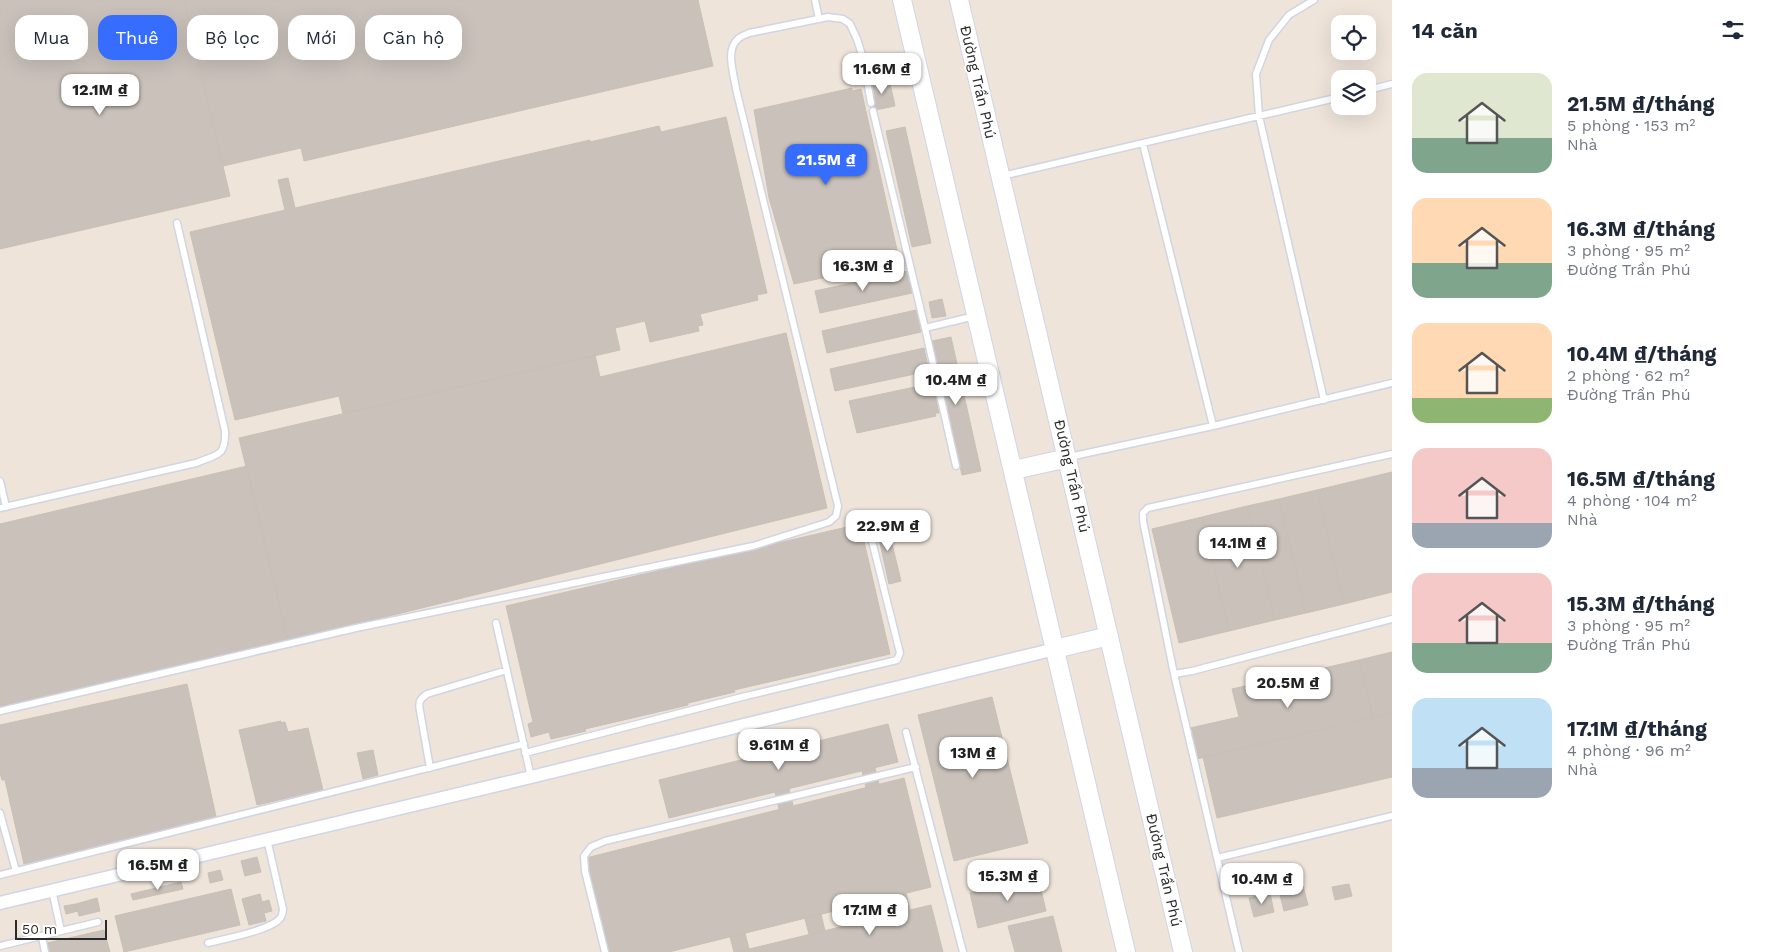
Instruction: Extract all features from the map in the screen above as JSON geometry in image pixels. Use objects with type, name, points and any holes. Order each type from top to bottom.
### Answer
[{"type":"main road","points":[[902,0],[1126,952]]},
{"type":"main road","name":"Đường Trần Phú","points":[[959,0],[1183,952]]},
{"type":"main road","points":[[1014,470],[1068,458]]},
{"type":"main road","points":[[1055,649],[1110,636]]},
{"type":"street","points":[[0,902],[531,777],[1055,649]]},
{"type":"lane","points":[[815,0],[819,19]]},
{"type":"lane","points":[[1312,0],[1289,15],[1269,40],[1256,74],[1259,116],[1324,400]]},
{"type":"lane","points":[[0,711],[356,628],[753,546],[829,522],[836,516],[838,506],[736,89],[731,56],[738,38],[749,33],[828,17],[843,19],[850,24],[857,39],[863,58],[871,103]]},
{"type":"lane","points":[[1376,88],[1392,84]]},
{"type":"lane","points":[[1001,177],[1331,99]]},
{"type":"lane","points":[[873,111],[956,466]]},
{"type":"lane","points":[[1143,144],[1213,426]]},
{"type":"lane","points":[[0,481],[3,508],[196,464],[222,452],[226,445],[225,431],[177,223]]},
{"type":"lane","points":[[925,328],[977,315]]},
{"type":"lane","points":[[1068,458],[1213,426],[1392,383]]},
{"type":"lane","points":[[1239,952],[1174,674],[1143,521],[1143,513],[1148,508],[1392,454]]},
{"type":"lane","points":[[525,753],[742,697],[897,660],[900,653],[872,541]]},
{"type":"lane","points":[[1174,674],[1392,619]]},
{"type":"lane","points":[[496,623],[531,777]]},
{"type":"lane","points":[[430,768],[420,711],[420,699],[427,694],[507,670]]},
{"type":"lane","points":[[906,732],[963,952]]},
{"type":"lane","points":[[0,875],[524,744]]},
{"type":"lane","points":[[605,952],[584,871],[584,856],[591,847],[605,841],[916,767]]},
{"type":"lane","points":[[0,813],[16,871]]},
{"type":"lane","points":[[1217,858],[1392,816]]},
{"type":"lane","points":[[208,943],[257,931],[275,923],[282,916],[283,909],[267,839]]},
{"type":"lane","points":[[52,890],[61,931]]},
{"type":"lane","points":[[0,946],[98,922]]},
{"type":"lane","points":[[42,937],[45,952]]},
{"type":"building","points":[[0,0],[184,0],[188,15],[187,60],[198,60],[230,196],[0,249]]},
{"type":"building","points":[[184,0],[698,0],[713,66],[304,161],[301,148],[223,166],[198,60],[278,60],[278,15],[188,15]]},
{"type":"building","points":[[889,79],[895,106],[875,110],[870,83]]},
{"type":"building","points":[[852,88],[852,91],[861,89],[899,259],[892,260],[893,263],[794,284],[769,198],[754,110]]},
{"type":"building","points":[[726,117],[767,293],[757,295],[758,300],[700,314],[703,325],[698,326],[699,331],[650,342],[645,321],[615,328],[620,350],[343,414],[339,396],[235,420],[190,232],[285,210],[278,180],[288,178],[295,208],[590,140],[590,142],[659,126],[661,132]]},
{"type":"building","points":[[905,127],[931,243],[912,247],[886,131]]},
{"type":"building","points":[[907,271],[912,293],[820,313],[815,291]]},
{"type":"building","points":[[942,299],[946,316],[932,318],[929,302]]},
{"type":"building","points":[[916,310],[921,332],[827,353],[822,331]]},
{"type":"building","points":[[786,333],[827,508],[288,641],[239,438],[595,355],[600,377]]},
{"type":"building","points":[[951,337],[981,471],[962,475],[932,341]]},
{"type":"building","points":[[924,348],[929,371],[835,391],[830,369]]},
{"type":"building","points":[[929,384],[929,387],[933,386],[939,413],[935,413],[936,416],[857,433],[849,401]]},
{"type":"building","points":[[247,466],[288,641],[0,709],[0,524]]},
{"type":"building","points":[[1392,472],[1392,592],[1344,604],[1317,490]]},
{"type":"building","points":[[1317,490],[1344,604],[1306,613],[1279,499]]},
{"type":"building","points":[[1279,499],[1306,613],[1275,620],[1247,506]]},
{"type":"building","points":[[1247,506],[1275,620],[1229,631],[1202,517]]},
{"type":"building","points":[[1202,517],[1229,631],[1179,643],[1152,529]]},
{"type":"building","points":[[886,519],[901,581],[889,584],[875,521]]},
{"type":"building","points":[[860,524],[890,654],[734,690],[735,692],[688,703],[688,705],[585,729],[586,731],[551,739],[549,732],[531,737],[528,724],[533,722],[506,606]]},
{"type":"building","points":[[1392,652],[1392,713],[1373,717],[1359,660]]},
{"type":"building","points":[[1359,660],[1373,717],[1197,759],[1190,728],[1239,717],[1232,689]]},
{"type":"building","points":[[187,684],[217,821],[24,864],[5,780],[2,780],[0,773],[0,725]]},
{"type":"building","points":[[992,697],[1028,843],[954,861],[918,715]]},
{"type":"building","points":[[1392,713],[1392,777],[1217,818],[1203,757]]},
{"type":"building","points":[[281,721],[281,723],[285,722],[288,732],[308,728],[323,790],[257,805],[239,730]]},
{"type":"building","points":[[888,724],[898,762],[669,818],[659,780]]},
{"type":"building","points":[[373,750],[378,775],[363,779],[357,753]]},
{"type":"building","points":[[875,768],[879,784],[866,788],[862,771]]},
{"type":"building","points":[[904,778],[931,887],[669,952],[608,952],[586,858]]},
{"type":"building","points":[[789,789],[793,805],[779,809],[775,792]]},
{"type":"building","points":[[257,857],[261,872],[245,876],[241,861]]},
{"type":"building","points":[[220,870],[223,880],[210,883],[208,873]]},
{"type":"building","points":[[1038,877],[1046,911],[978,928],[970,893]]},
{"type":"building","points":[[181,882],[183,889],[133,900],[131,894]]},
{"type":"building","points":[[1349,884],[1352,896],[1335,900],[1332,887]]},
{"type":"building","points":[[1303,886],[1308,905],[1284,911],[1279,891]]},
{"type":"building","points":[[231,889],[240,925],[124,952],[115,916]]},
{"type":"building","points":[[906,893],[910,910],[896,913],[892,897]]},
{"type":"building","points":[[1270,893],[1274,912],[1254,917],[1249,898]]},
{"type":"building","points":[[260,894],[262,902],[269,900],[272,911],[264,913],[266,921],[249,925],[242,899]]},
{"type":"building","points":[[97,898],[100,911],[79,916],[76,904]]},
{"type":"building","points":[[76,904],[78,911],[66,914],[64,906]]},
{"type":"building","points":[[931,905],[943,952],[737,952],[910,910]]},
{"type":"building","points":[[821,914],[825,931],[809,934],[805,919]]},
{"type":"building","points":[[1053,916],[1062,952],[1015,952],[1008,926]]},
{"type":"building","points":[[104,930],[110,952],[49,952],[47,943]]},
{"type":"building","points":[[745,933],[749,949],[734,952],[730,937]]}]
